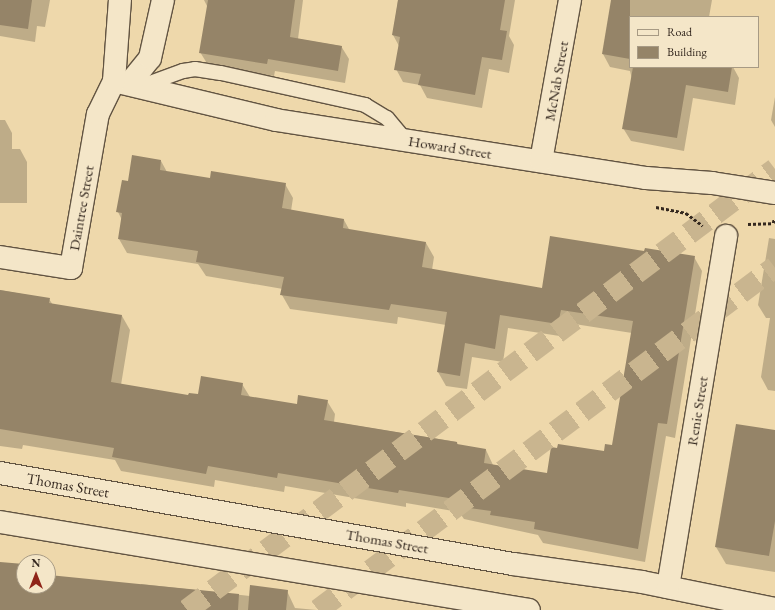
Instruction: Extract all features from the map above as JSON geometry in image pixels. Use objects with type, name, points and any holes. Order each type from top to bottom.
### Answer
[{"type":"street","points":[[120,0],[127,84]]},
{"type":"street","points":[[127,84],[150,58],[163,0]]},
{"type":"street","name":"McNab Street","points":[[541,161],[570,0]]},
{"type":"street","name":"Howard Street","points":[[127,84],[245,114],[406,141],[646,178],[712,183],[775,193]]},
{"type":"street","name":"Daintree Street","points":[[0,257],[71,268],[97,118],[127,84]]},
{"type":"street","name":"Renie Street","points":[[668,587],[725,242]]},
{"type":"street","name":"Thomas Street","points":[[0,472],[513,564],[668,587],[775,609]]},
{"type":"street","points":[[0,522],[529,610]]},
{"type":"lane","points":[[127,84],[182,70],[195,69],[221,73],[365,105],[387,118],[406,141]]},
{"type":"path","points":[[646,178],[641,204],[678,210],[692,217],[725,242]]},
{"type":"path","points":[[749,224],[773,223],[775,217]]},
{"type":"building","points":[[0,0],[32,0],[28,29],[0,25]]},
{"type":"building","points":[[208,0],[295,0],[290,37],[342,46],[338,71],[268,59],[267,64],[199,53]]},
{"type":"building","points":[[398,0],[505,0],[500,30],[507,31],[502,60],[482,57],[475,95],[418,85],[421,74],[394,70],[400,37],[392,35]]},
{"type":"building","points":[[611,0],[630,0],[629,59],[602,54]]},
{"type":"building","points":[[633,68],[732,68],[728,92],[686,85],[677,138],[622,129]]},
{"type":"building","points":[[132,155],[161,160],[160,170],[210,178],[211,171],[286,183],[282,208],[344,219],[343,228],[426,242],[422,267],[542,288],[550,236],[644,251],[645,248],[695,256],[667,424],[658,423],[638,549],[534,529],[535,522],[490,515],[491,511],[455,506],[455,499],[399,490],[398,493],[278,473],[277,478],[208,466],[206,474],[112,457],[114,448],[0,429],[0,290],[50,298],[49,303],[122,315],[111,382],[188,395],[189,393],[198,394],[201,376],[243,383],[241,395],[297,404],[298,395],[328,400],[324,420],[457,442],[457,444],[486,449],[484,463],[547,473],[551,447],[557,448],[558,444],[604,451],[605,444],[612,445],[633,321],[561,310],[558,324],[500,315],[495,349],[465,343],[460,376],[437,372],[447,312],[391,304],[389,310],[280,295],[284,277],[196,262],[198,251],[118,239],[122,213],[116,212],[122,180],[128,181]]},
{"type":"building","points":[[736,424],[775,430],[775,521],[769,556],[715,547]]},
{"type":"building","points":[[0,562],[16,563],[16,594],[56,594],[56,576],[239,594],[238,610],[0,610]]},
{"type":"building","points":[[250,585],[288,590],[286,610],[248,610]]},
{"type":"tunnel","points":[[187,610],[775,169]]},
{"type":"tunnel","points":[[318,610],[775,267]]}]
